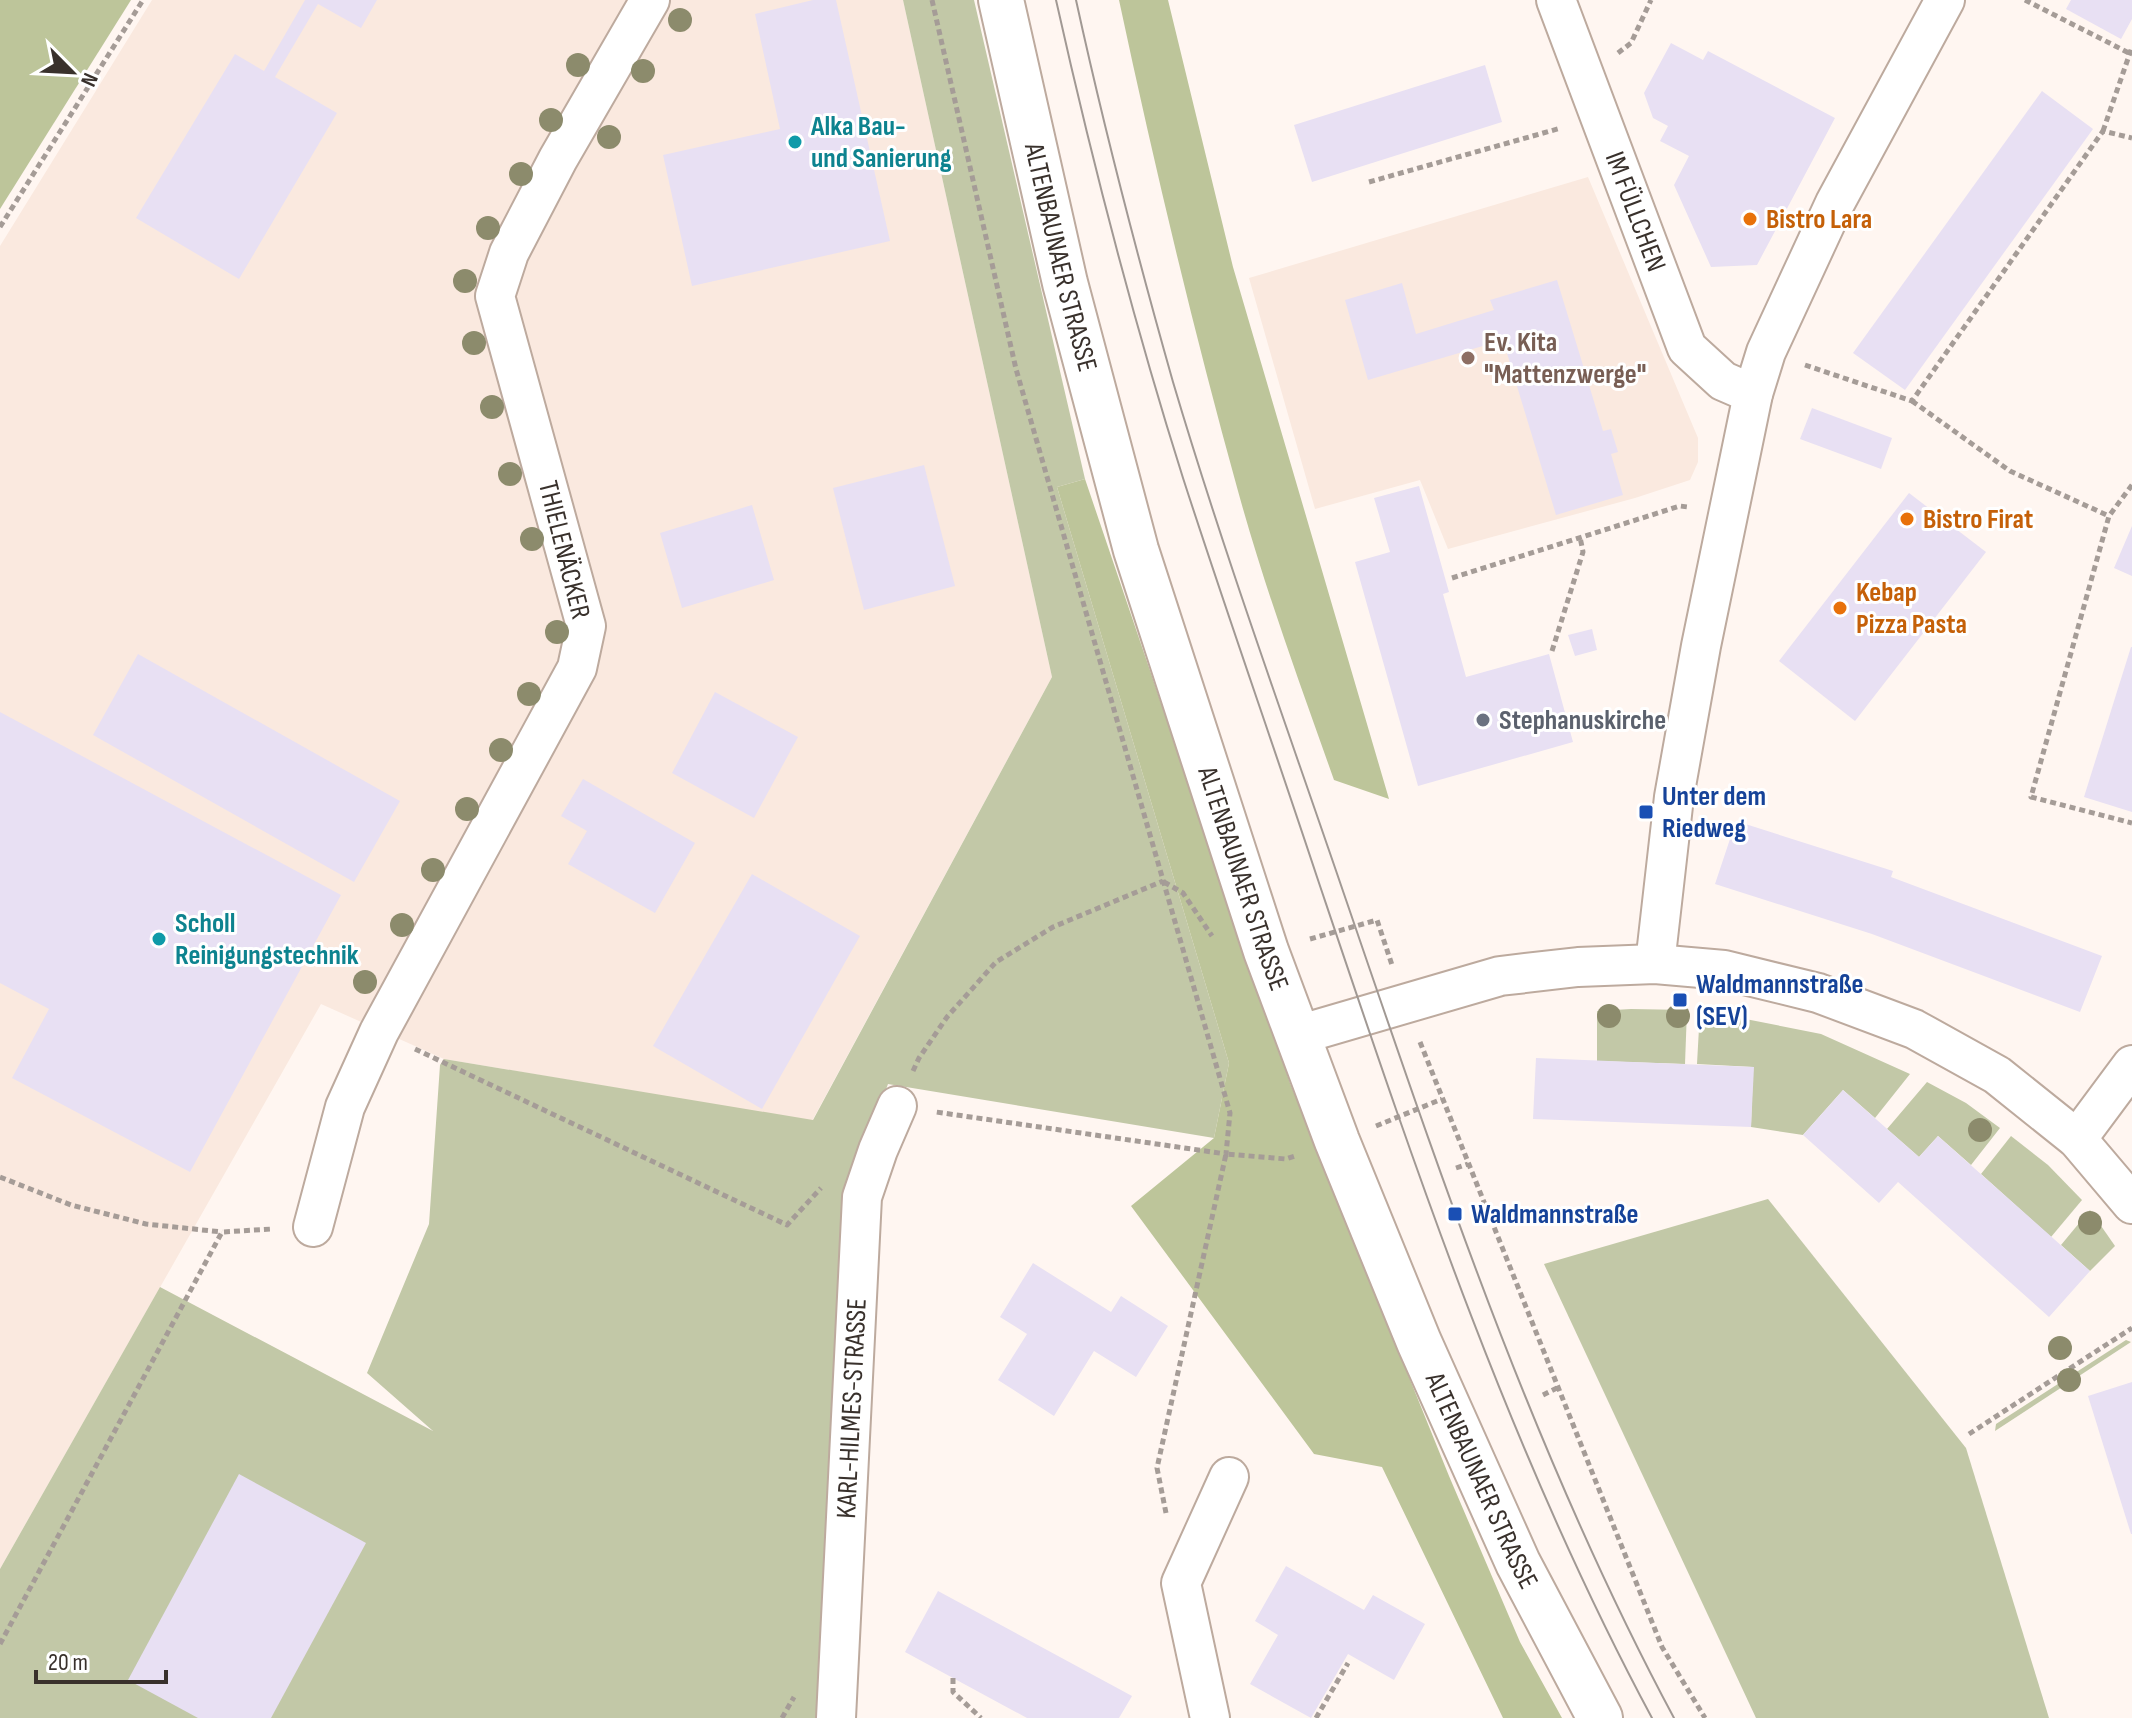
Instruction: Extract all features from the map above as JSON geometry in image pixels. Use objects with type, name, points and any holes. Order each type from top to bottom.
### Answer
[{"type":"main road","name":"ALTENBAUNAER STRASSE","points":[[1001,0],[1065,283],[1136,550],[1257,923],[1337,1141],[1419,1342],[1518,1563],[1600,1718]]},
{"type":"street","name":"THIELENÄCKER","points":[[313,1227],[345,1107],[379,1032],[577,668],[586,626],[495,296],[509,253],[558,159],[650,0]]},
{"type":"street","name":"IM FÜLLCHEN","points":[[1556,0],[1687,348],[1723,381],[1753,394]]},
{"type":"street","points":[[1655,964],[1674,797],[1701,646],[1753,394],[1766,352],[1835,203],[1945,0]]},
{"type":"street","points":[[1298,1035],[1500,976],[1578,967],[1655,964],[1724,970],[1818,993],[1914,1029],[1997,1075],[2077,1139],[2132,1204]]},
{"type":"street","points":[[2077,1139],[2132,1065]]},
{"type":"street","name":"KARL-HILMES-STRASSE","points":[[836,1718],[862,1197],[897,1106]]},
{"type":"street","points":[[1210,1718],[1181,1583],[1229,1477]]},
{"type":"path","points":[[0,227],[143,0]]},
{"type":"path","points":[[932,0],[1016,369],[1230,1113],[1226,1154],[1157,1468],[1181,1583]]},
{"type":"path","points":[[1586,79],[1631,43],[1651,0]]},
{"type":"path","points":[[1912,401],[2103,131],[2130,50],[2025,0]]},
{"type":"path","points":[[1369,182],[1600,117]]},
{"type":"path","points":[[2103,131],[2132,138]]},
{"type":"path","points":[[1766,352],[1912,401],[2010,471],[2109,516]]},
{"type":"path","points":[[2132,485],[2109,516],[2031,797],[2132,823]]},
{"type":"path","points":[[1452,578],[1680,506],[1729,511]]},
{"type":"path","points":[[1552,651],[1583,552],[1580,537]]},
{"type":"path","points":[[1163,881],[1053,927],[996,962],[947,1017],[919,1058],[897,1106],[1226,1154],[1286,1159],[1442,1099]]},
{"type":"path","points":[[1404,1003],[1662,1647],[1705,1718]]},
{"type":"path","points":[[379,1032],[787,1225],[827,1182]]},
{"type":"path","points":[[1456,1168],[1468,1164]]},
{"type":"path","points":[[0,1177],[71,1205],[131,1220],[222,1232],[313,1227]]},
{"type":"path","points":[[0,1644],[222,1232]]},
{"type":"path","points":[[1969,1434],[2132,1328]]},
{"type":"path","points":[[1543,1395],[1557,1388]]},
{"type":"path","points":[[1316,1718],[1348,1663]]},
{"type":"path","points":[[953,1678],[953,1692],[981,1718]]},
{"type":"shaded area","points":[[152,0],[903,0],[1052,677],[812,1121],[444,1059],[321,1004],[0,1569],[0,246]]},
{"type":"shaded area","name":"Ev. Kita \"Mattenzwerge\"","points":[[1588,177],[1698,438],[1698,462],[1690,480],[1448,549],[1420,480],[1315,509],[1249,278]]},
{"type":"green space","points":[[0,0],[131,0],[0,209]]},
{"type":"green space","points":[[903,0],[974,0],[1085,479],[1057,487],[1229,1063],[1214,1138],[888,1084],[846,1198],[818,1718],[0,1718],[0,1569],[160,1287],[433,1431],[367,1373],[429,1224],[440,1065],[444,1059],[813,1120],[1052,677]]},
{"type":"green space","points":[[1119,0],[1168,0],[1233,267],[1389,799],[1334,780],[1283,636],[1248,528],[1205,369]]},
{"type":"green space","points":[[1085,479],[1290,1083],[1449,1476],[1520,1642],[1562,1718],[1503,1718],[1382,1467],[1314,1454],[1131,1206],[1214,1138],[1229,1063],[1057,487]]},
{"type":"green space","points":[[1687,1010],[1685,1064],[1597,1061],[1597,1011]]},
{"type":"green space","points":[[1700,1010],[1821,1034],[1910,1074],[1875,1118],[1843,1090],[1803,1135],[1751,1127],[1753,1067],[1697,1064]]},
{"type":"green space","points":[[1927,1082],[1966,1103],[2000,1128],[1971,1165],[1938,1136],[1919,1157],[1887,1129]]},
{"type":"green space","points":[[2011,1136],[2048,1165],[2082,1200],[2051,1237],[1981,1174]]},
{"type":"green space","points":[[1768,1199],[1966,1448],[2049,1718],[1756,1718],[1544,1264]]},
{"type":"green space","points":[[2090,1210],[2115,1246],[2090,1271],[2061,1245]]},
{"type":"green space","points":[[2126,1340],[2131,1342],[1995,1431],[1996,1424]]},
{"type":"building","points":[[305,0],[377,0],[361,28],[318,4],[275,77],[337,113],[239,279],[136,218],[235,54],[264,71]]},
{"type":"building","name":"Alka Bau- und Sanierung","points":[[813,0],[836,0],[890,241],[692,286],[663,155],[780,129],[755,14]]},
{"type":"building","points":[[2071,0],[2132,0],[2132,19],[2121,39],[2066,9]]},
{"type":"building","points":[[1671,43],[1703,60],[1708,51],[1835,118],[1757,265],[1711,267],[1674,185],[1689,156],[1660,141],[1668,126],[1653,118],[1644,93]]},
{"type":"building","points":[[1485,65],[1502,122],[1312,182],[1294,125]]},
{"type":"building","points":[[2042,91],[2093,129],[1905,390],[1853,353]]},
{"type":"building","points":[[1557,280],[1603,431],[1611,429],[1618,452],[1611,454],[1623,495],[1556,515],[1503,340],[1368,380],[1345,300],[1402,283],[1416,334],[1494,310],[1490,300]]},
{"type":"building","points":[[1812,408],[1892,438],[1881,469],[1800,439]]},
{"type":"building","points":[[924,465],[955,586],[864,610],[833,488]]},
{"type":"building","points":[[1419,486],[1449,592],[1443,594],[1466,677],[1549,654],[1573,742],[1418,786],[1355,562],[1390,552],[1374,498]]},
{"type":"building","points":[[1909,493],[1986,552],[1855,721],[1779,661]]},
{"type":"building","points":[[752,505],[774,580],[682,608],[660,533]]},
{"type":"building","points":[[2132,526],[2132,576],[2114,568]]},
{"type":"building","points":[[1592,629],[1597,650],[1575,656],[1568,635]]},
{"type":"building","points":[[2132,647],[2132,812],[2084,797]]},
{"type":"building","points":[[138,654],[400,801],[354,882],[93,735]]},
{"type":"building","points":[[715,692],[798,737],[754,818],[672,773]]},
{"type":"building","name":"Scholl Reinigungstechnik","points":[[0,712],[341,895],[190,1172],[12,1078],[49,1009],[0,983]]},
{"type":"building","points":[[583,779],[695,843],[655,913],[568,864],[587,831],[561,816]]},
{"type":"building","points":[[1736,821],[1893,871],[1891,877],[2102,956],[2080,1012],[1872,934],[1715,884]]},
{"type":"building","points":[[752,874],[860,936],[762,1109],[653,1046]]},
{"type":"building","points":[[1536,1058],[1754,1067],[1751,1127],[1533,1119]]},
{"type":"building","points":[[1843,1090],[1919,1157],[1938,1136],[2090,1271],[2049,1317],[1898,1182],[1879,1203],[1803,1135]]},
{"type":"building","points":[[1033,1263],[1111,1312],[1121,1296],[1168,1326],[1136,1377],[1094,1351],[1054,1416],[998,1380],[1027,1334],[1000,1317]]},
{"type":"building","points":[[2132,1382],[2132,1534],[2131,1534],[2088,1396]]},
{"type":"building","points":[[239,1474],[366,1543],[271,1718],[198,1718],[128,1680]]},
{"type":"building","points":[[1286,1566],[1364,1610],[1373,1595],[1425,1624],[1394,1680],[1348,1654],[1311,1718],[1250,1684],[1278,1635],[1255,1621]]},
{"type":"building","points":[[938,1591],[1132,1696],[1119,1718],[1027,1718],[905,1652]]},
{"type":"tram line","points":[[1056,0],[1114,240],[1183,478],[1427,1198],[1508,1410],[1600,1617],[1652,1718]]},
{"type":"tram line","points":[[1076,0],[1134,239],[1173,382],[1256,639],[1416,1104],[1533,1416],[1577,1519],[1674,1718]]},
{"type":"place","name":"Alka Bau- und Sanierung","points":[[795,142]]},
{"type":"place","name":"Bistro Lara","points":[[1750,219]]},
{"type":"place","name":"Ev. Kita \"Mattenzwerge\"","points":[[1468,358]]},
{"type":"place","name":"Bistro Firat","points":[[1907,519]]},
{"type":"place","name":"Kebap Pizza Pasta","points":[[1840,608]]},
{"type":"place","name":"Stephanuskirche","points":[[1483,720]]},
{"type":"place","name":"Unter dem Riedweg","points":[[1646,812]]},
{"type":"place","name":"Scholl Reinigungstechnik","points":[[159,939]]},
{"type":"place","name":"Waldmannstraße (SEV)","points":[[1680,1000]]},
{"type":"place","name":"Waldmannstraße","points":[[1455,1214]]}]
